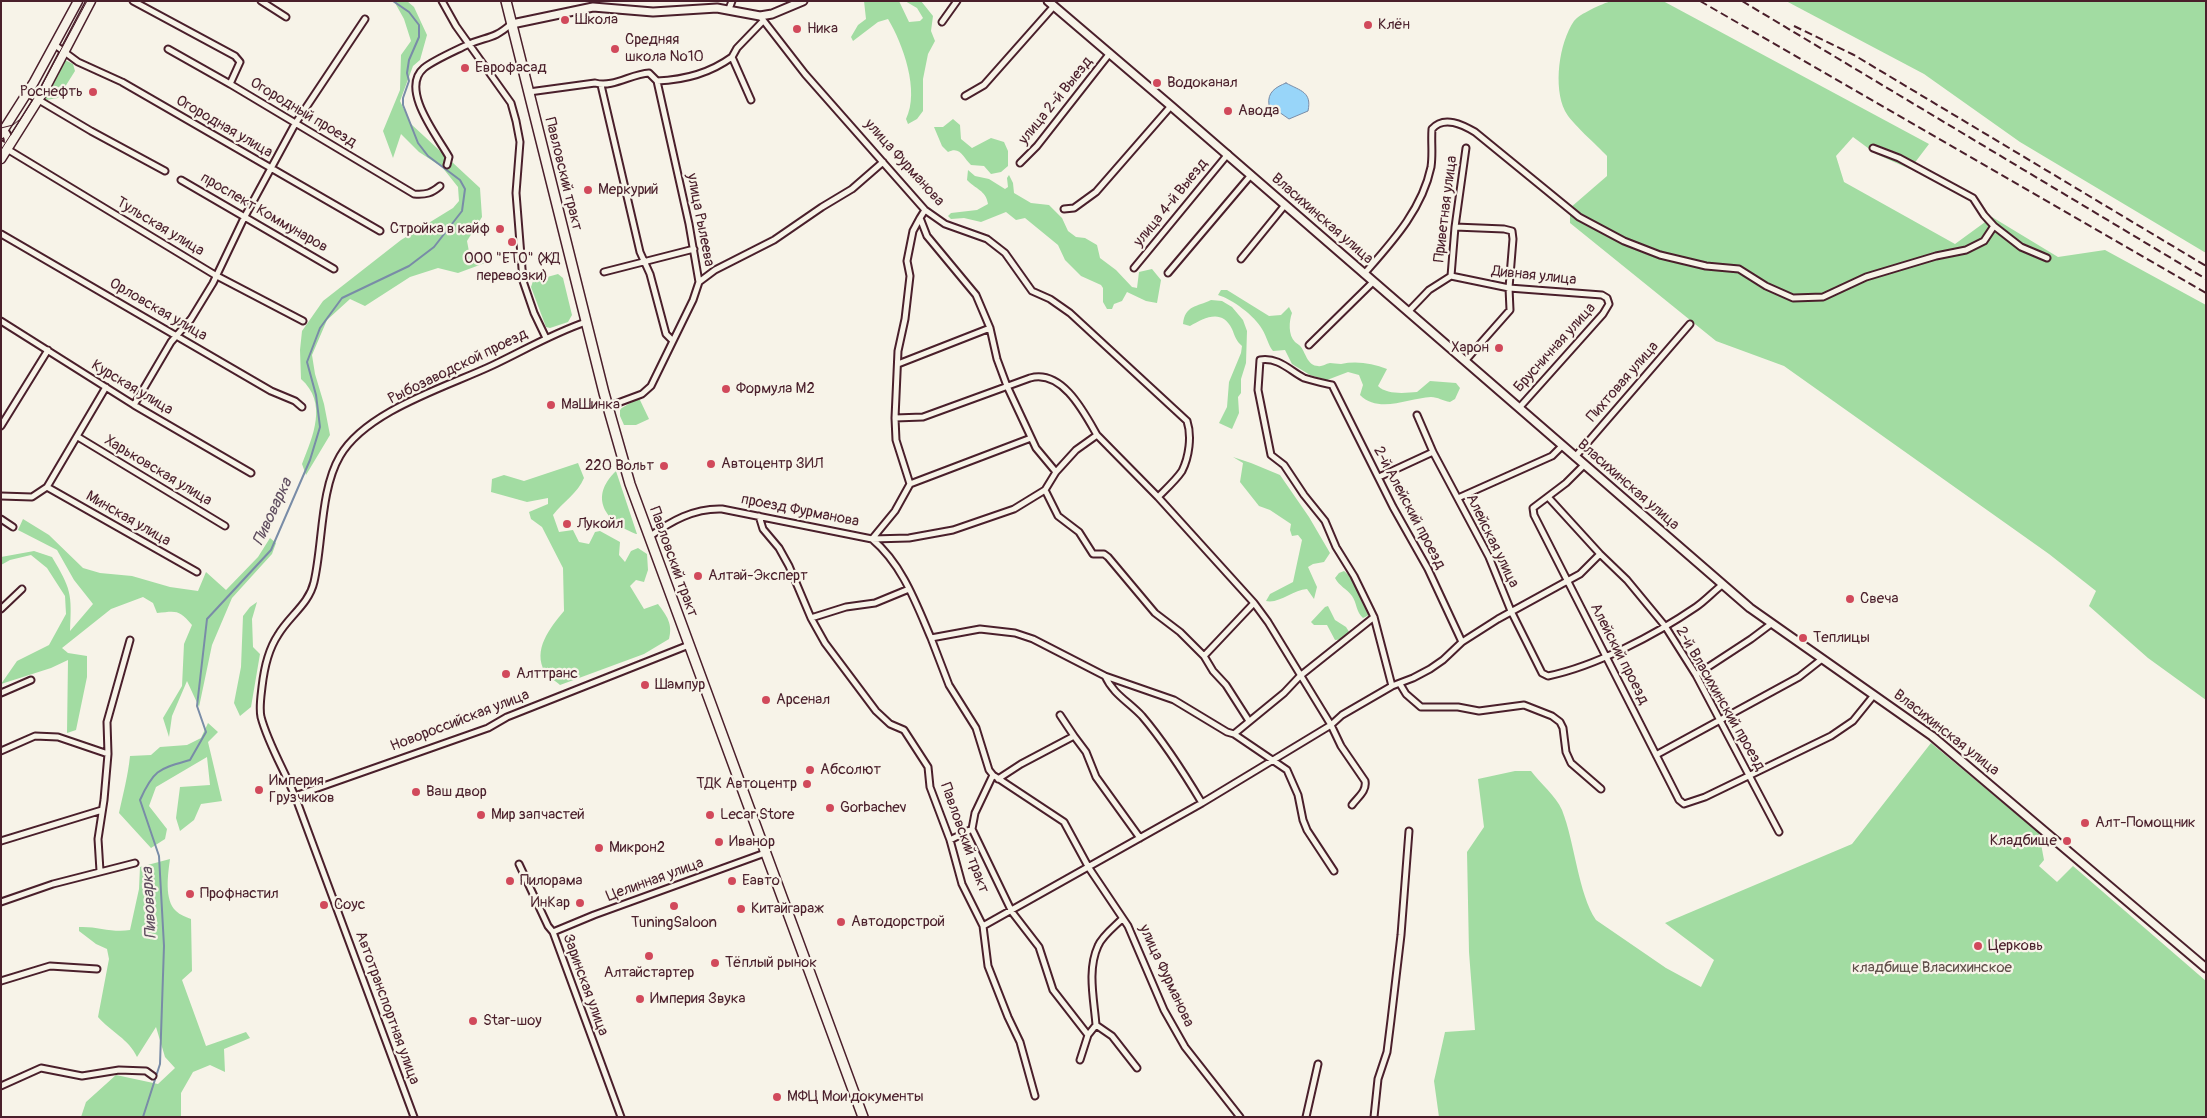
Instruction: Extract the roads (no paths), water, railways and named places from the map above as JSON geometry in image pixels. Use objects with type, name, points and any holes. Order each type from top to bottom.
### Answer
[{"type":"main road","points":[[2,128],[27,93],[78,1]]},
{"type":"main road","points":[[1,159],[4,147],[38,100],[91,1]]},
{"type":"main road","name":"Павловский тракт","points":[[506,1],[608,407],[649,538],[863,1117]]},
{"type":"street","name":"Огородный проезд","points":[[133,1],[239,59],[240,62],[230,84],[295,124],[414,194],[433,192],[440,186]]},
{"type":"street","name":"Рыбозаводской проезд","points":[[442,1],[469,44],[511,103],[520,142],[516,193],[523,281],[534,314],[546,338]]},
{"type":"street","points":[[729,9],[732,1]]},
{"type":"street","points":[[529,92],[594,83],[601,85],[650,73],[657,81],[696,75],[721,65],[732,57],[737,48],[762,18],[803,1]]},
{"type":"street","points":[[942,22],[957,1]]},
{"type":"street","points":[[265,2],[286,17]]},
{"type":"street","points":[[965,96],[984,85],[1051,4]]},
{"type":"street","name":"Власихинская улица","points":[[1051,4],[1228,154],[1722,584],[1771,624],[1874,695],[1957,756],[2055,842],[2206,968]]},
{"type":"street","points":[[447,165],[449,157],[422,112],[415,90],[418,75],[424,68],[469,44],[498,35],[512,24],[593,7],[652,12],[729,9],[762,18]]},
{"type":"street","points":[[134,405],[171,342],[191,319],[295,124],[365,18]]},
{"type":"street","name":"улица Фурманова","points":[[762,18],[805,74],[925,210],[945,224],[979,234],[994,244],[1005,253],[1032,291],[1050,299],[1070,313],[1187,421],[1190,428],[1189,441],[1181,472],[1158,497]]},
{"type":"street","name":"Огородная улица","points":[[55,45],[78,62],[122,82],[380,231]]},
{"type":"street","points":[[168,49],[230,84]]},
{"type":"street","name":"улица 2-й Выезд","points":[[1020,163],[1037,146],[1110,53]]},
{"type":"street","points":[[732,57],[752,100]]},
{"type":"street","name":"улица Рылеева","points":[[608,407],[642,394],[651,386],[693,300],[699,282],[694,249],[657,81]]},
{"type":"street","points":[[601,85],[640,252],[646,262],[666,334],[672,340]]},
{"type":"street","points":[[27,93],[165,171]]},
{"type":"street","points":[[1064,209],[1074,208],[1096,192],[1171,106]]},
{"type":"street","points":[[1364,274],[1399,233],[1416,208],[1424,192],[1431,167],[1432,129],[1438,124],[1450,122],[1475,132],[1579,217],[1593,226],[1660,255],[1706,266],[1739,269],[1766,286],[1793,298],[1823,297],[1866,277],[1936,256],[1966,250],[1984,241],[1994,226]]},
{"type":"street","points":[[2,128],[9,138],[4,147]]},
{"type":"street","name":"Тульская улица","points":[[4,147],[215,275],[304,321]]},
{"type":"street","name":"Приветная улица","points":[[1408,312],[1429,290],[1451,276],[1455,227],[1466,148]]},
{"type":"street","points":[[1873,148],[1899,158],[1973,198],[1994,226],[2021,247],[2047,258]]},
{"type":"street","name":"улица 4-й Выезд","points":[[1134,268],[1228,154]]},
{"type":"street","points":[[699,282],[715,270],[774,240],[852,189],[883,162]]},
{"type":"street","points":[[1168,273],[1251,175]]},
{"type":"street","name":"проспект Коммунаров","points":[[181,180],[334,269]]},
{"type":"street","points":[[1241,259],[1285,204]]},
{"type":"street","points":[[910,484],[896,440],[895,418],[898,364],[910,276],[907,261],[913,231],[925,210]]},
{"type":"street","points":[[920,218],[927,236],[976,295],[990,328],[997,359],[1007,386],[1036,448],[1056,472]]},
{"type":"street","points":[[1455,227],[1512,231],[1509,288],[1510,310],[1465,361]]},
{"type":"street","name":"Орловская улица","points":[[1,234],[271,391],[302,406]]},
{"type":"street","points":[[604,272],[694,249]]},
{"type":"street","name":"Дивная улица","points":[[1451,276],[1509,288],[1602,295],[1607,298],[1609,304]]},
{"type":"street","points":[[1309,345],[1373,282]]},
{"type":"street","name":"Брусничная улица","points":[[1519,408],[1603,314],[1609,304]]},
{"type":"street","name":"Курская улица","points":[[1,321],[134,405],[252,473]]},
{"type":"street","name":"Рыбозаводской проезд","points":[[295,796],[261,714],[262,687],[266,661],[277,636],[309,597],[332,475],[339,457],[358,433],[416,397],[491,366],[546,338],[586,322]]},
{"type":"street","name":"Пихтовая улица","points":[[1575,457],[1690,324]]},
{"type":"street","points":[[898,364],[990,328]]},
{"type":"street","points":[[1,426],[48,350]]},
{"type":"street","name":"2-й Алейский проезд","points":[[1374,617],[1354,576],[1336,548],[1325,521],[1284,465],[1271,454],[1258,390],[1260,360],[1267,359],[1290,368],[1303,377],[1332,385],[1393,507],[1428,569],[1462,642]]},
{"type":"street","points":[[895,418],[923,417],[1037,376],[1047,377],[1064,388],[1084,411],[1097,435],[1158,497],[1254,603],[1268,622],[1331,725],[1341,746],[1365,781],[1366,786],[1363,792],[1352,804]]},
{"type":"street","points":[[1,496],[32,497],[47,487],[106,387]]},
{"type":"street","name":"Алейская улица","points":[[1416,415],[1433,452],[1489,558],[1511,611],[1542,673],[1548,676],[1607,656]]},
{"type":"street","points":[[872,539],[909,538],[953,530],[1014,509],[1045,490],[1056,472],[1076,450],[1097,435]]},
{"type":"street","name":"Харьковская улица","points":[[78,437],[225,526]]},
{"type":"street","points":[[872,539],[895,512],[910,484],[1031,438]]},
{"type":"street","points":[[1458,498],[1552,456],[1562,446]]},
{"type":"street","points":[[1379,477],[1433,452]]},
{"type":"street","points":[[1548,497],[1584,464]]},
{"type":"street","name":"Минская улица","points":[[47,487],[196,572]]},
{"type":"street","points":[[1045,490],[1058,516],[1079,532],[1093,554],[1108,556],[1154,613],[1180,632],[1204,656],[1213,671],[1226,685],[1249,721]]},
{"type":"street","name":"Алейский проезд","points":[[1548,497],[1533,508],[1534,515],[1679,800],[1684,804],[1705,797],[1750,775]]},
{"type":"street","name":"2-й Власихинский проезд","points":[[1548,497],[1600,554],[1627,580],[1665,626],[1696,675],[1779,832]]},
{"type":"street","name":"проезд Фурманова","points":[[649,538],[670,522],[707,509],[722,509],[872,539],[886,551],[909,589],[949,685],[976,728],[986,765],[996,777]]},
{"type":"street","name":"Павловский тракт","points":[[759,516],[763,529],[779,548],[789,566],[811,618],[826,643],[876,712],[890,724],[904,730],[928,767],[930,788],[950,840],[962,884],[983,926],[988,966],[1020,1042],[1036,1096]]},
{"type":"street","points":[[1,519],[12,527]]},
{"type":"street","points":[[983,926],[1012,912],[1202,803],[1331,725],[1342,715],[1392,686],[1400,684],[1443,660],[1462,642],[1511,611],[1580,574],[1600,554]]},
{"type":"street","points":[[1607,656],[1665,626],[1697,606],[1722,584]]},
{"type":"street","points":[[1,609],[22,589]]},
{"type":"street","points":[[811,618],[846,607],[875,603],[909,589]]},
{"type":"street","points":[[1204,656],[1254,603]]},
{"type":"street","points":[[1234,734],[1284,693],[1300,676],[1374,617],[1392,686]]},
{"type":"street","points":[[1696,675],[1771,624]]},
{"type":"street","points":[[931,638],[980,629],[998,630],[1033,639],[1105,676],[1174,700],[1227,732],[1234,734],[1283,766],[1293,782],[1307,830],[1334,871]]},
{"type":"street","points":[[100,871],[98,839],[108,754],[107,722],[130,640]]},
{"type":"street","name":"Новороссийская улица","points":[[295,796],[488,728],[507,717],[689,645]]},
{"type":"street","points":[[1656,754],[1721,721],[1799,677],[1822,659]]},
{"type":"street","points":[[1105,676],[1114,692],[1141,715],[1176,760],[1202,803]]},
{"type":"street","points":[[1,693],[31,680]]},
{"type":"street","points":[[1400,684],[1412,701],[1421,707],[1458,707],[1479,711],[1524,705],[1552,716],[1560,722],[1563,728],[1566,752],[1571,763],[1601,789]]},
{"type":"street","points":[[1750,775],[1831,736],[1853,721],[1874,695]]},
{"type":"street","points":[[1060,715],[1086,752],[1096,777],[1140,838]]},
{"type":"street","points":[[1,751],[35,736],[58,736],[108,754]]},
{"type":"street","points":[[1074,736],[996,777],[974,813],[972,829],[1012,912],[1039,947],[1053,990],[1088,1035]]},
{"type":"street","name":"улица Фурманова","points":[[996,777],[1064,822],[1089,868],[1135,940],[1164,1010],[1185,1047],[1240,1117]]},
{"type":"street","name":"Автотранспортная улица","points":[[295,796],[414,1117]]},
{"type":"street","points":[[1,841],[102,810]]},
{"type":"street","points":[[950,840],[972,829]]},
{"type":"street","points":[[1374,1117],[1378,1079],[1387,1052],[1392,1020],[1409,831]]},
{"type":"street","name":"Целинная улица","points":[[553,932],[594,915],[765,853]]},
{"type":"street","points":[[1,902],[53,884],[135,863]]},
{"type":"street","name":"Заринская улица","points":[[519,864],[548,926],[553,932],[621,1117]]},
{"type":"street","points":[[1080,1060],[1088,1035],[1096,1025],[1092,974],[1094,957],[1098,944],[1122,919]]},
{"type":"street","points":[[1,981],[50,966],[98,969]]},
{"type":"street","points":[[1096,1025],[1112,1036],[1137,1068]]},
{"type":"street","points":[[1306,1117],[1318,1064]]},
{"type":"street","points":[[1,1086],[41,1068],[82,1076],[119,1070],[146,1071],[154,1076]]},
{"type":"water","points":[[1286,83],[1301,90],[1307,96],[1309,105],[1308,111],[1289,119],[1269,105],[1271,93]]},
{"type":"waterway","name":"Пивоварка","points":[[143,1117],[160,1064],[164,946],[159,856],[140,800],[154,776],[164,768],[190,760],[206,732],[197,706],[207,619],[271,550],[310,460],[320,427],[316,395],[307,362],[320,328],[342,298],[409,266],[434,247],[462,211],[465,189],[460,180],[428,156],[418,143],[403,105],[403,98],[409,81],[407,73],[409,60],[419,37],[419,25],[409,12],[393,1]]},
{"type":"tram line","points":[[1,150],[41,87],[87,1]]},
{"type":"tram line","points":[[1,128],[13,125],[19,120]]},
{"type":"railway","points":[[1700,1],[2206,293]]},
{"type":"railway","points":[[1742,1],[2206,279]]},
{"type":"railway","points":[[1794,26],[1854,55],[2206,266]]},
{"type":"place","name":"Школа","points":[[565,20]]},
{"type":"place","name":"Клён","points":[[1368,25]]},
{"type":"place","name":"Ника","points":[[797,29]]},
{"type":"place","name":"Средняя школа №10","points":[[615,49]]},
{"type":"place","name":"Еврофасад","points":[[465,68]]},
{"type":"place","name":"Водоканал","points":[[1157,83]]},
{"type":"place","name":"Роснефть","points":[[93,92]]},
{"type":"place","name":"Авода","points":[[1228,111]]},
{"type":"place","name":"Меркурий","points":[[588,190]]},
{"type":"place","name":"Стройка в кайф","points":[[500,229]]},
{"type":"place","name":"ООО \"ЕТО\" (ЖД перевозки)","points":[[512,242]]},
{"type":"place","name":"Харон","points":[[1499,348]]},
{"type":"place","name":"Формула М2","points":[[726,389]]},
{"type":"place","name":"МаШинка","points":[[551,405]]},
{"type":"place","name":"Автоцентр ЗИЛ","points":[[711,464]]},
{"type":"place","name":"220 Вольт","points":[[664,466]]},
{"type":"place","name":"Лукойл","points":[[567,524]]},
{"type":"place","name":"Алтай-Эксперт","points":[[698,576]]},
{"type":"place","name":"Свеча","points":[[1850,599]]},
{"type":"place","name":"Теплицы","points":[[1803,638]]},
{"type":"place","name":"Алттранс","points":[[506,674]]},
{"type":"place","name":"Шампур","points":[[645,685]]},
{"type":"place","name":"Арсенал","points":[[766,700]]},
{"type":"place","name":"Абсолют","points":[[810,770]]},
{"type":"place","name":"ТДК Автоцентр","points":[[807,784]]},
{"type":"place","name":"Империя Грузчиков","points":[[259,790]]},
{"type":"place","name":"Ваш двор","points":[[416,792]]},
{"type":"place","name":"Gorbachev","points":[[830,808]]},
{"type":"place","name":"Мир запчастей","points":[[481,815]]},
{"type":"place","name":"Lecar Store","points":[[710,815]]},
{"type":"place","name":"Алт-Помощник","points":[[2085,823]]},
{"type":"place","name":"Кладбище","points":[[2067,841]]},
{"type":"place","name":"Иванор","points":[[719,842]]},
{"type":"place","name":"Микрон2","points":[[599,848]]},
{"type":"place","name":"Пилорама","points":[[510,881]]},
{"type":"place","name":"Еавто","points":[[732,881]]},
{"type":"place","name":"Профнастил","points":[[190,894]]},
{"type":"place","name":"ИнКар","points":[[580,903]]},
{"type":"place","name":"Соус","points":[[324,905]]},
{"type":"place","name":"TuningSaloon","points":[[674,906]]},
{"type":"place","name":"Китайгараж","points":[[741,909]]},
{"type":"place","name":"Автодорстрой","points":[[841,922]]},
{"type":"place","name":"Церковь","points":[[1978,946]]},
{"type":"place","name":"Алтайcтартер","points":[[649,956]]},
{"type":"place","name":"Тёплый рынок","points":[[715,963]]},
{"type":"place","name":"Империя Звука","points":[[640,999]]},
{"type":"place","name":"Star-шоу","points":[[473,1021]]},
{"type":"place","name":"МФЦ Мои документы","points":[[777,1097]]},
{"type":"park label","name":"кладбище Власихинское","points":[[1932,968]]}]
